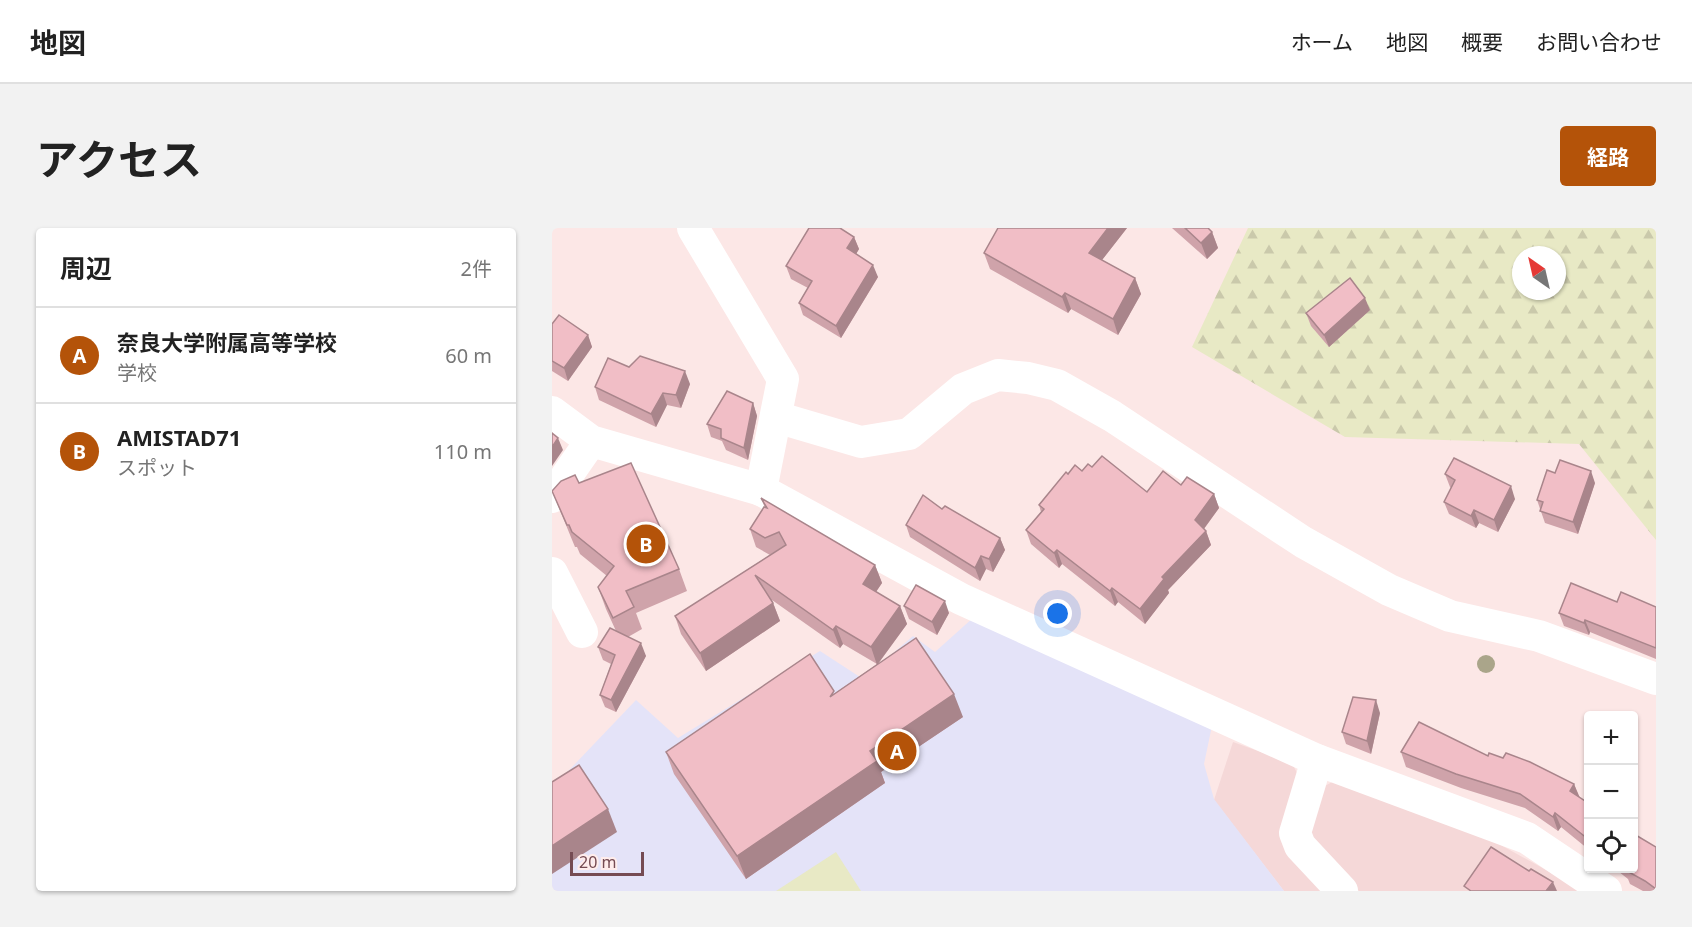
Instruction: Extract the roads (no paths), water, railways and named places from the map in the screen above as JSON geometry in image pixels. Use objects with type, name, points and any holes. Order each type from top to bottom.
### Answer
[{"type":"street","points":[[693,228],[783,379],[761,490]]},
{"type":"street","points":[[776,417],[861,442],[909,434],[963,389],[998,375],[1028,378],[1057,385],[1112,416],[1303,542],[1407,599],[1450,616],[1539,636],[1656,679]]},
{"type":"street","points":[[552,412],[591,441],[761,490],[961,599],[1317,760],[1527,838],[1606,891]]},
{"type":"street","points":[[552,497],[591,441]]},
{"type":"street","points":[[552,573],[582,632]]},
{"type":"street","points":[[1317,760],[1295,833],[1300,846],[1342,891]]},
{"type":"place","name":"AMISTAD71","points":[[646,544]]},
{"type":"place","name":"奈良大学附属高等学校","points":[[897,751]]}]
